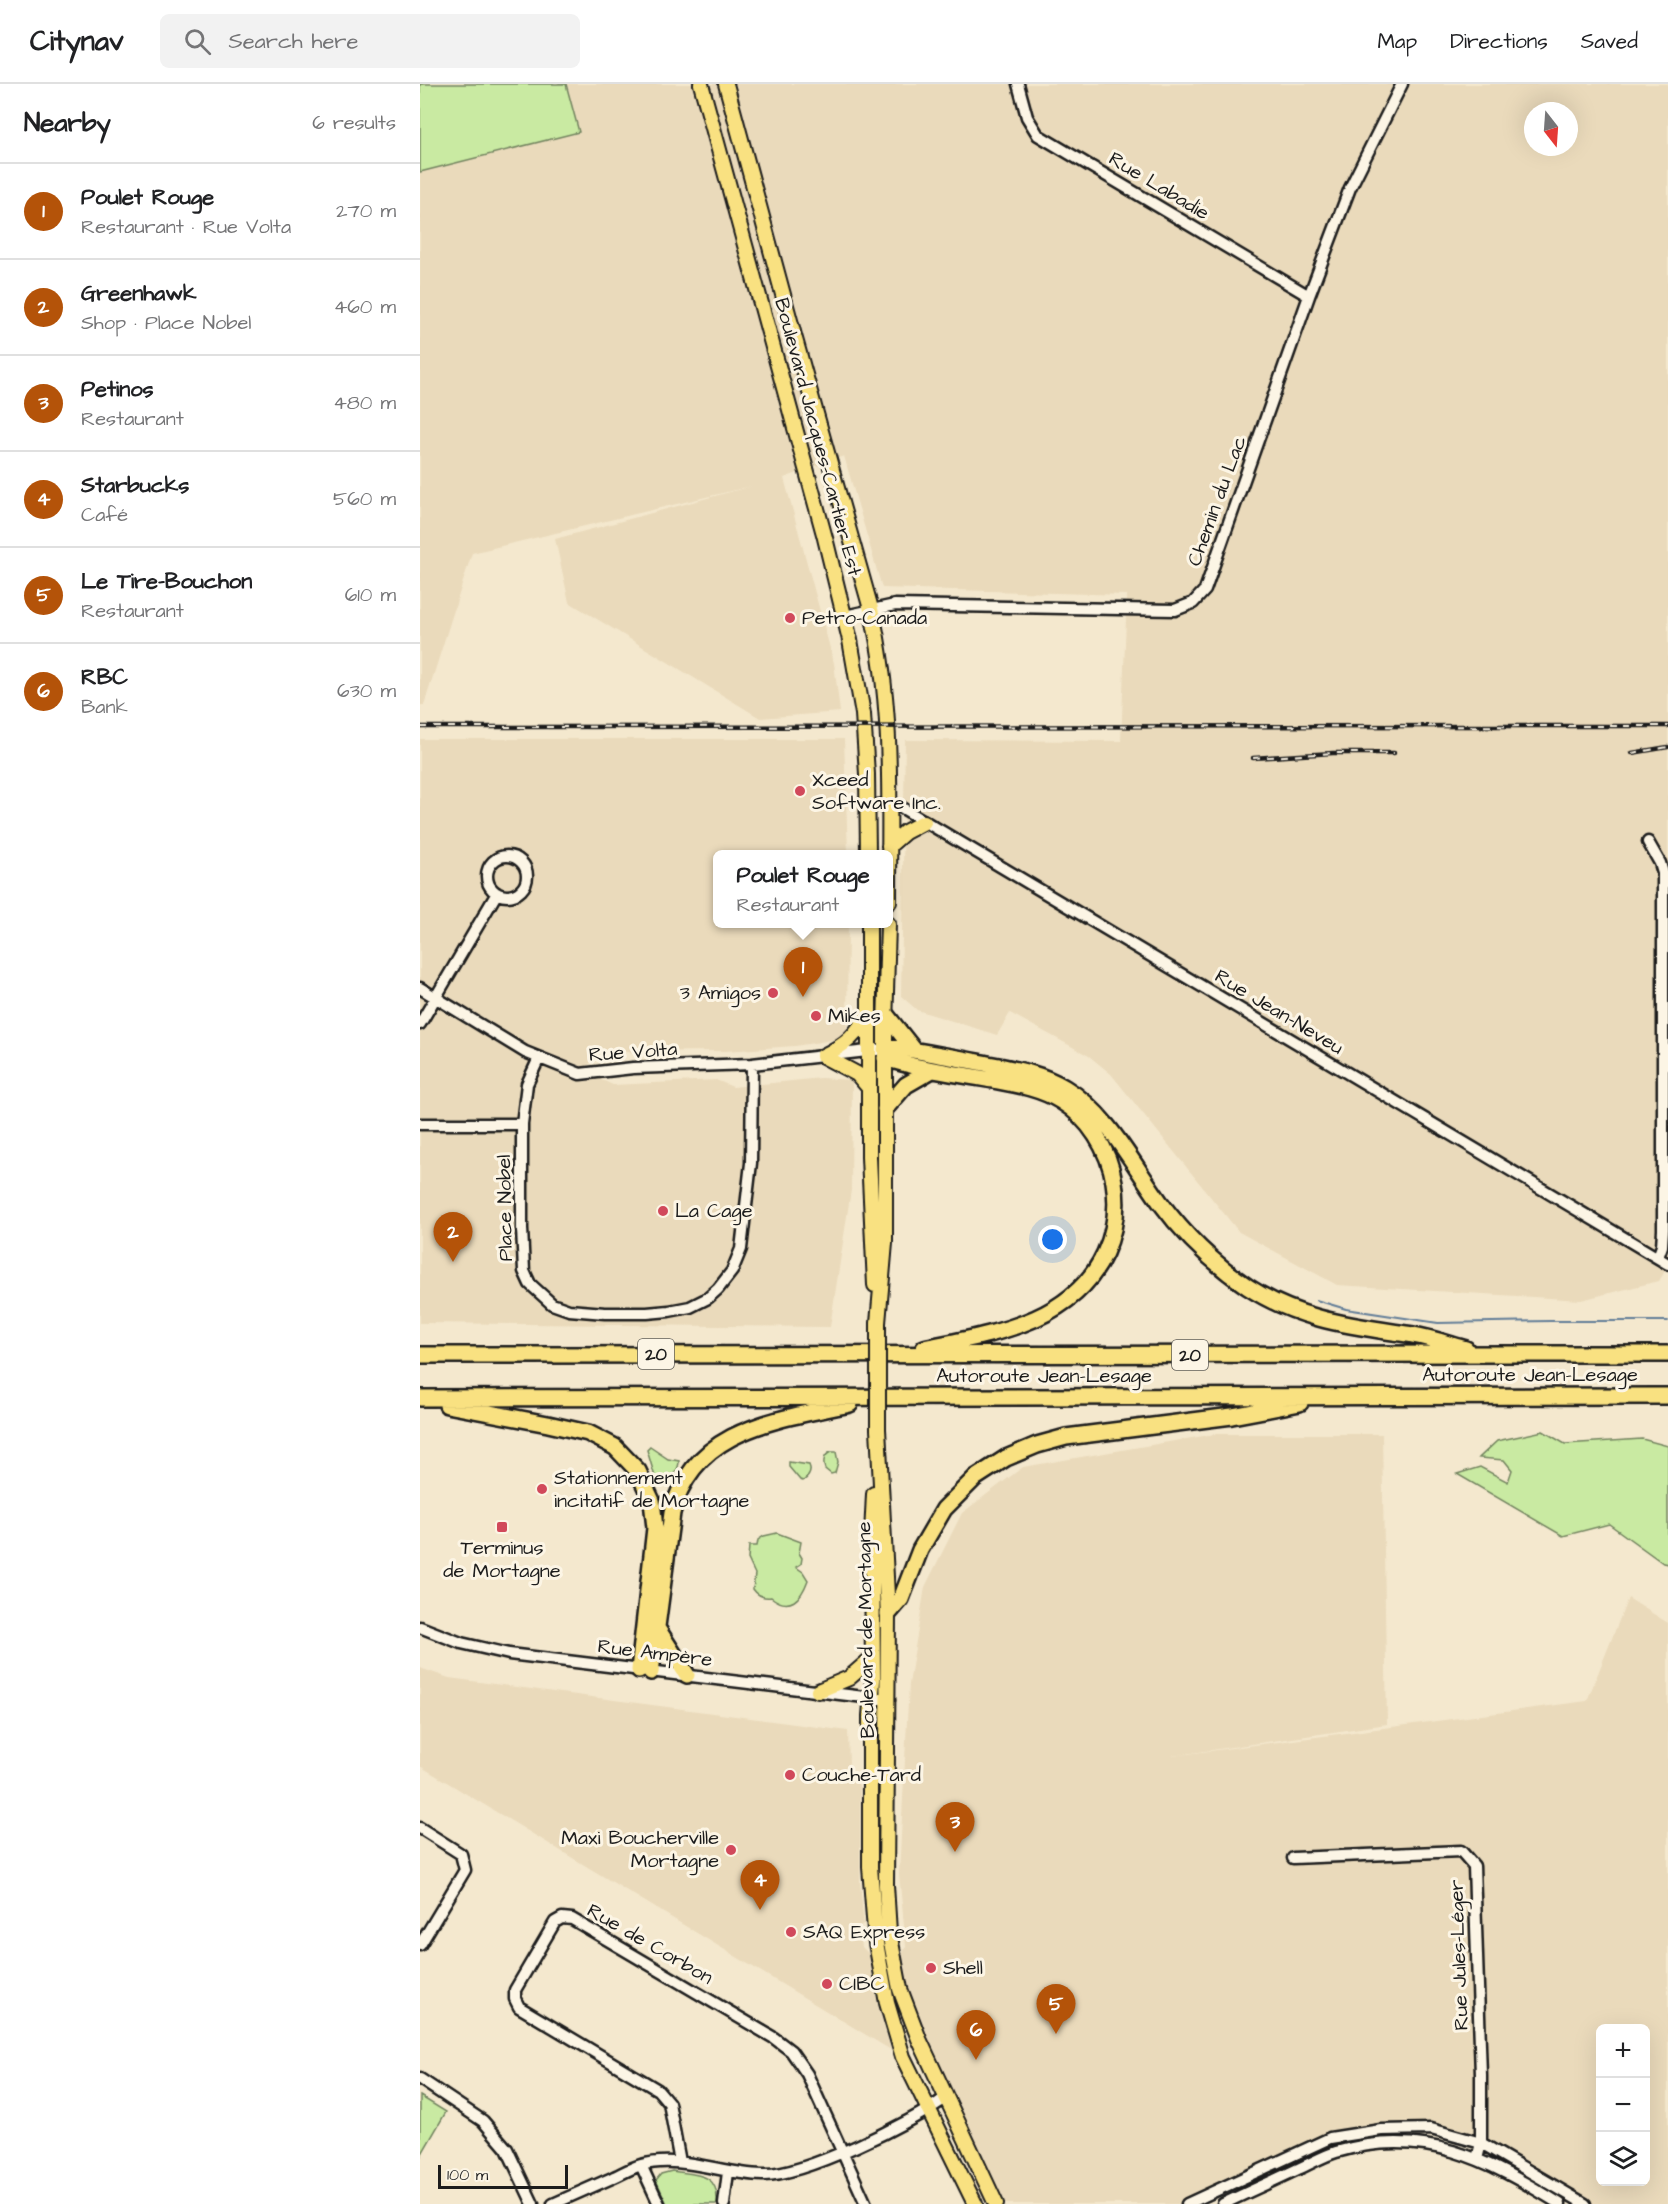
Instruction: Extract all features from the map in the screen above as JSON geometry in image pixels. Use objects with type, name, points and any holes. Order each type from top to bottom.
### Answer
[{"type":"highway","points":[[887,1016],[914,1050]]},
{"type":"highway","points":[[880,1053],[899,1047],[1023,1071],[1055,1082],[1074,1094],[1105,1124],[1161,1203],[1190,1238],[1224,1270],[1260,1294],[1292,1309],[1335,1323],[1414,1335],[1486,1354]]},
{"type":"highway","points":[[880,1053],[932,1070],[1024,1086],[1049,1094],[1064,1103],[1089,1127],[1106,1154],[1114,1181],[1115,1217],[1110,1242],[1096,1269],[1076,1293],[1031,1321],[994,1333],[893,1354]]},
{"type":"highway","points":[[885,1109],[906,1085],[932,1070]]},
{"type":"highway","name":"Autoroute Jean-Lesage","points":[[420,1355],[1668,1354]]},
{"type":"highway","points":[[888,1614],[901,1599],[923,1543],[944,1509],[981,1473],[1016,1453],[1066,1437],[1232,1416],[1334,1396]]},
{"type":"highway","name":"Autoroute Jean-Lesage","points":[[420,1399],[1668,1396]]},
{"type":"highway","points":[[645,1671],[657,1628],[672,1513],[681,1486],[699,1460],[727,1440],[769,1423],[882,1397]]},
{"type":"highway","points":[[420,1399],[584,1432],[610,1444],[634,1466],[647,1488],[655,1521],[645,1671]]},
{"type":"highway","points":[[657,1628],[687,1675]]},
{"type":"main road","name":"Boulevard Jacques-Cartier Est","points":[[701,84],[845,616],[862,703],[868,806]]},
{"type":"main road","name":"Boulevard Jacques-Cartier Est","points":[[726,84],[871,609],[882,665],[887,708],[889,804]]},
{"type":"main road","points":[[889,804],[889,850]]},
{"type":"main road","points":[[868,806],[868,850]]},
{"type":"main road","points":[[889,846],[905,832],[924,822]]},
{"type":"main road","name":"Boulevard de Mortagne","points":[[869,928],[870,1010],[880,1053],[885,1109],[885,1243],[878,1323]]},
{"type":"main road","name":"Boulevard de Mortagne","points":[[888,928],[887,1016],[880,1053],[869,1088],[870,1169],[878,1323],[878,1429],[888,1614],[886,1885],[889,1932],[900,1989],[919,2039],[996,2204]]},
{"type":"main road","points":[[823,1056],[839,1049],[856,1034],[870,1010]]},
{"type":"main road","points":[[823,1056],[857,1074],[869,1088]]},
{"type":"main road","name":"Boulevard de Mortagne","points":[[878,1429],[872,1534],[873,1698],[870,1716],[870,1875],[873,1927],[887,2003],[903,2057],[975,2204]]},
{"type":"main road","points":[[818,1691],[849,1678],[872,1658]]},
{"type":"street","name":"Rue Labadie","points":[[1018,84],[1027,117],[1038,135],[1309,296]]},
{"type":"street","name":"Chemin du Lac","points":[[845,616],[895,605],[1175,610],[1193,603],[1204,591],[1350,188],[1402,84]]},
{"type":"street","points":[[868,806],[889,804]]},
{"type":"street","name":"Rue Jean-Neveu","points":[[889,804],[899,806],[1668,1264]]},
{"type":"street","points":[[1648,842],[1663,873],[1663,1236],[1658,1257]]},
{"type":"street","points":[[420,1024],[497,893]]},
{"type":"street","name":"Rue Volta","points":[[420,987],[525,1052],[580,1074],[633,1068],[752,1064],[823,1056],[880,1053]]},
{"type":"street","name":"Place Nobel","points":[[539,1058],[528,1084],[522,1124],[524,1271],[534,1289],[552,1304],[569,1310],[647,1313],[690,1307],[708,1298],[732,1271],[741,1249],[751,1163],[752,1064]]},
{"type":"street","points":[[420,1124],[522,1124]]},
{"type":"street","name":"Rue Ampère","points":[[420,1627],[461,1643],[499,1652],[889,1700]]},
{"type":"street","points":[[420,1828],[461,1854],[465,1870],[420,1945]]},
{"type":"street","name":"Rue Jules-Léger","points":[[1293,1857],[1461,1851],[1474,1866],[1481,2075],[1481,2143],[1477,2159]]},
{"type":"street","name":"Rue de Corbon","points":[[680,2162],[669,2103],[658,2090],[519,2007],[515,1999],[515,1990],[555,1922],[562,1918],[572,1919],[582,1924],[774,2038],[791,2051],[807,2074],[842,2152]]},
{"type":"street","points":[[420,2079],[483,2121],[507,2150],[533,2204]]},
{"type":"street","points":[[553,2204],[641,2165],[680,2162],[728,2172],[765,2175],[799,2168],[842,2152],[929,2110],[945,2098]]},
{"type":"street","points":[[1187,2204],[1330,2138],[1371,2131],[1431,2129],[1481,2143],[1585,2204]]},
{"type":"street","points":[[1219,2189],[1224,2203],[1335,2152],[1382,2143],[1421,2143],[1477,2159],[1511,2174],[1560,2204]]},
{"type":"street","points":[[1316,2145],[1322,2158]]},
{"type":"street","points":[[842,2152],[866,2204]]},
{"type":"street","points":[[641,2165],[659,2204]]},
{"type":"street","points":[[724,2204],[728,2172]]},
{"type":"street","points":[[1542,2193],[1548,2182]]},
{"type":"shaded area","points":[[566,84],[1668,84],[1668,1266],[1659,1281],[1581,1300],[1337,1285],[1239,1232],[1111,1074],[1089,1056],[1010,1013],[997,1035],[917,1010],[901,996],[905,740],[1121,741],[1127,595],[882,588],[844,456],[784,478],[834,663],[840,712],[760,718],[569,602],[555,539],[752,486],[472,553],[424,705],[420,705],[420,172],[579,132]]},
{"type":"shaded area","points":[[420,739],[844,739],[848,850],[713,850],[713,928],[848,928],[847,1031],[839,1039],[795,1046],[725,1051],[602,1052],[582,1071],[613,1085],[716,1080],[733,1087],[821,1078],[852,1080],[851,1190],[830,1327],[420,1323]]},
{"type":"shaded area","points":[[1215,1434],[1382,1434],[1387,1724],[1172,1756],[1587,1701],[1628,1598],[1668,1623],[1668,2204],[1594,2204],[1513,2155],[1456,2131],[1352,2131],[1178,2204],[999,2204],[909,2000],[899,1960],[906,1946],[899,1874],[909,1684],[925,1587],[962,1513],[1023,1467]]},
{"type":"shaded area","points":[[420,1668],[449,1678],[848,1731],[849,1765],[860,1788],[860,1881],[864,1924],[859,1926],[862,1947],[869,1954],[875,1991],[891,2050],[420,1766]]},
{"type":"green space","points":[[420,84],[566,84],[579,132],[420,172]]},
{"type":"green space","points":[[1543,1431],[1565,1444],[1642,1439],[1668,1446],[1668,1564],[1663,1563],[1609,1524],[1563,1536],[1457,1474],[1480,1467],[1508,1482],[1512,1470],[1504,1460],[1479,1458],[1497,1441]]},
{"type":"green space","points":[[650,1447],[668,1459],[679,1461],[676,1470],[664,1482],[655,1477],[647,1450]]},
{"type":"green space","points":[[836,1452],[838,1462],[835,1473],[831,1474],[825,1469],[824,1462],[826,1455]]},
{"type":"green space","points":[[789,1462],[809,1465],[810,1472],[803,1481],[789,1467]]},
{"type":"green space","points":[[777,1533],[801,1542],[799,1553],[802,1558],[801,1564],[796,1567],[808,1580],[798,1598],[789,1603],[760,1596],[753,1589],[755,1574],[748,1559],[749,1546],[757,1546],[758,1540],[764,1536]]},
{"type":"green space","points":[[420,2096],[446,2112],[420,2157]]},
{"type":"green space","points":[[672,2171],[705,2177],[714,2186],[717,2204],[667,2204],[656,2180],[661,2174]]},
{"type":"waterway","points":[[1316,1300],[1346,1309],[1438,1323],[1668,1321]]},
{"type":"railway","points":[[420,727],[1668,726]]},
{"type":"railway","points":[[1632,753],[1668,747]]},
{"type":"railway","points":[[1253,758],[1333,753],[1394,753]]},
{"type":"place","name":"Petro-Canada","points":[[790,618]]},
{"type":"place","name":"Xceed Software Inc.","points":[[800,791]]},
{"type":"place","name":"3 Amigos","points":[[773,993]]},
{"type":"place","name":"Poulet Rouge","points":[[803,997]]},
{"type":"place","name":"Mikes","points":[[816,1016]]},
{"type":"place","name":"La Cage","points":[[663,1211]]},
{"type":"place","name":"Greenhawk","points":[[453,1262]]},
{"type":"place","name":"Stationnement incitatif de Mortagne","points":[[542,1489]]},
{"type":"place","name":"Terminus de Mortagne","points":[[502,1527]]},
{"type":"place","name":"Couche-Tard","points":[[790,1775]]},
{"type":"place","name":"Maxi Boucherville Mortagne","points":[[731,1850]]},
{"type":"place","name":"Petinos","points":[[955,1852]]},
{"type":"place","name":"Starbucks","points":[[760,1910]]},
{"type":"place","name":"SAQ Express","points":[[791,1932]]},
{"type":"place","name":"Shell","points":[[931,1968]]},
{"type":"place","name":"CIBC","points":[[827,1984]]},
{"type":"place","name":"Le Tire-Bouchon","points":[[1056,2034]]},
{"type":"place","name":"RBC","points":[[976,2060]]}]
